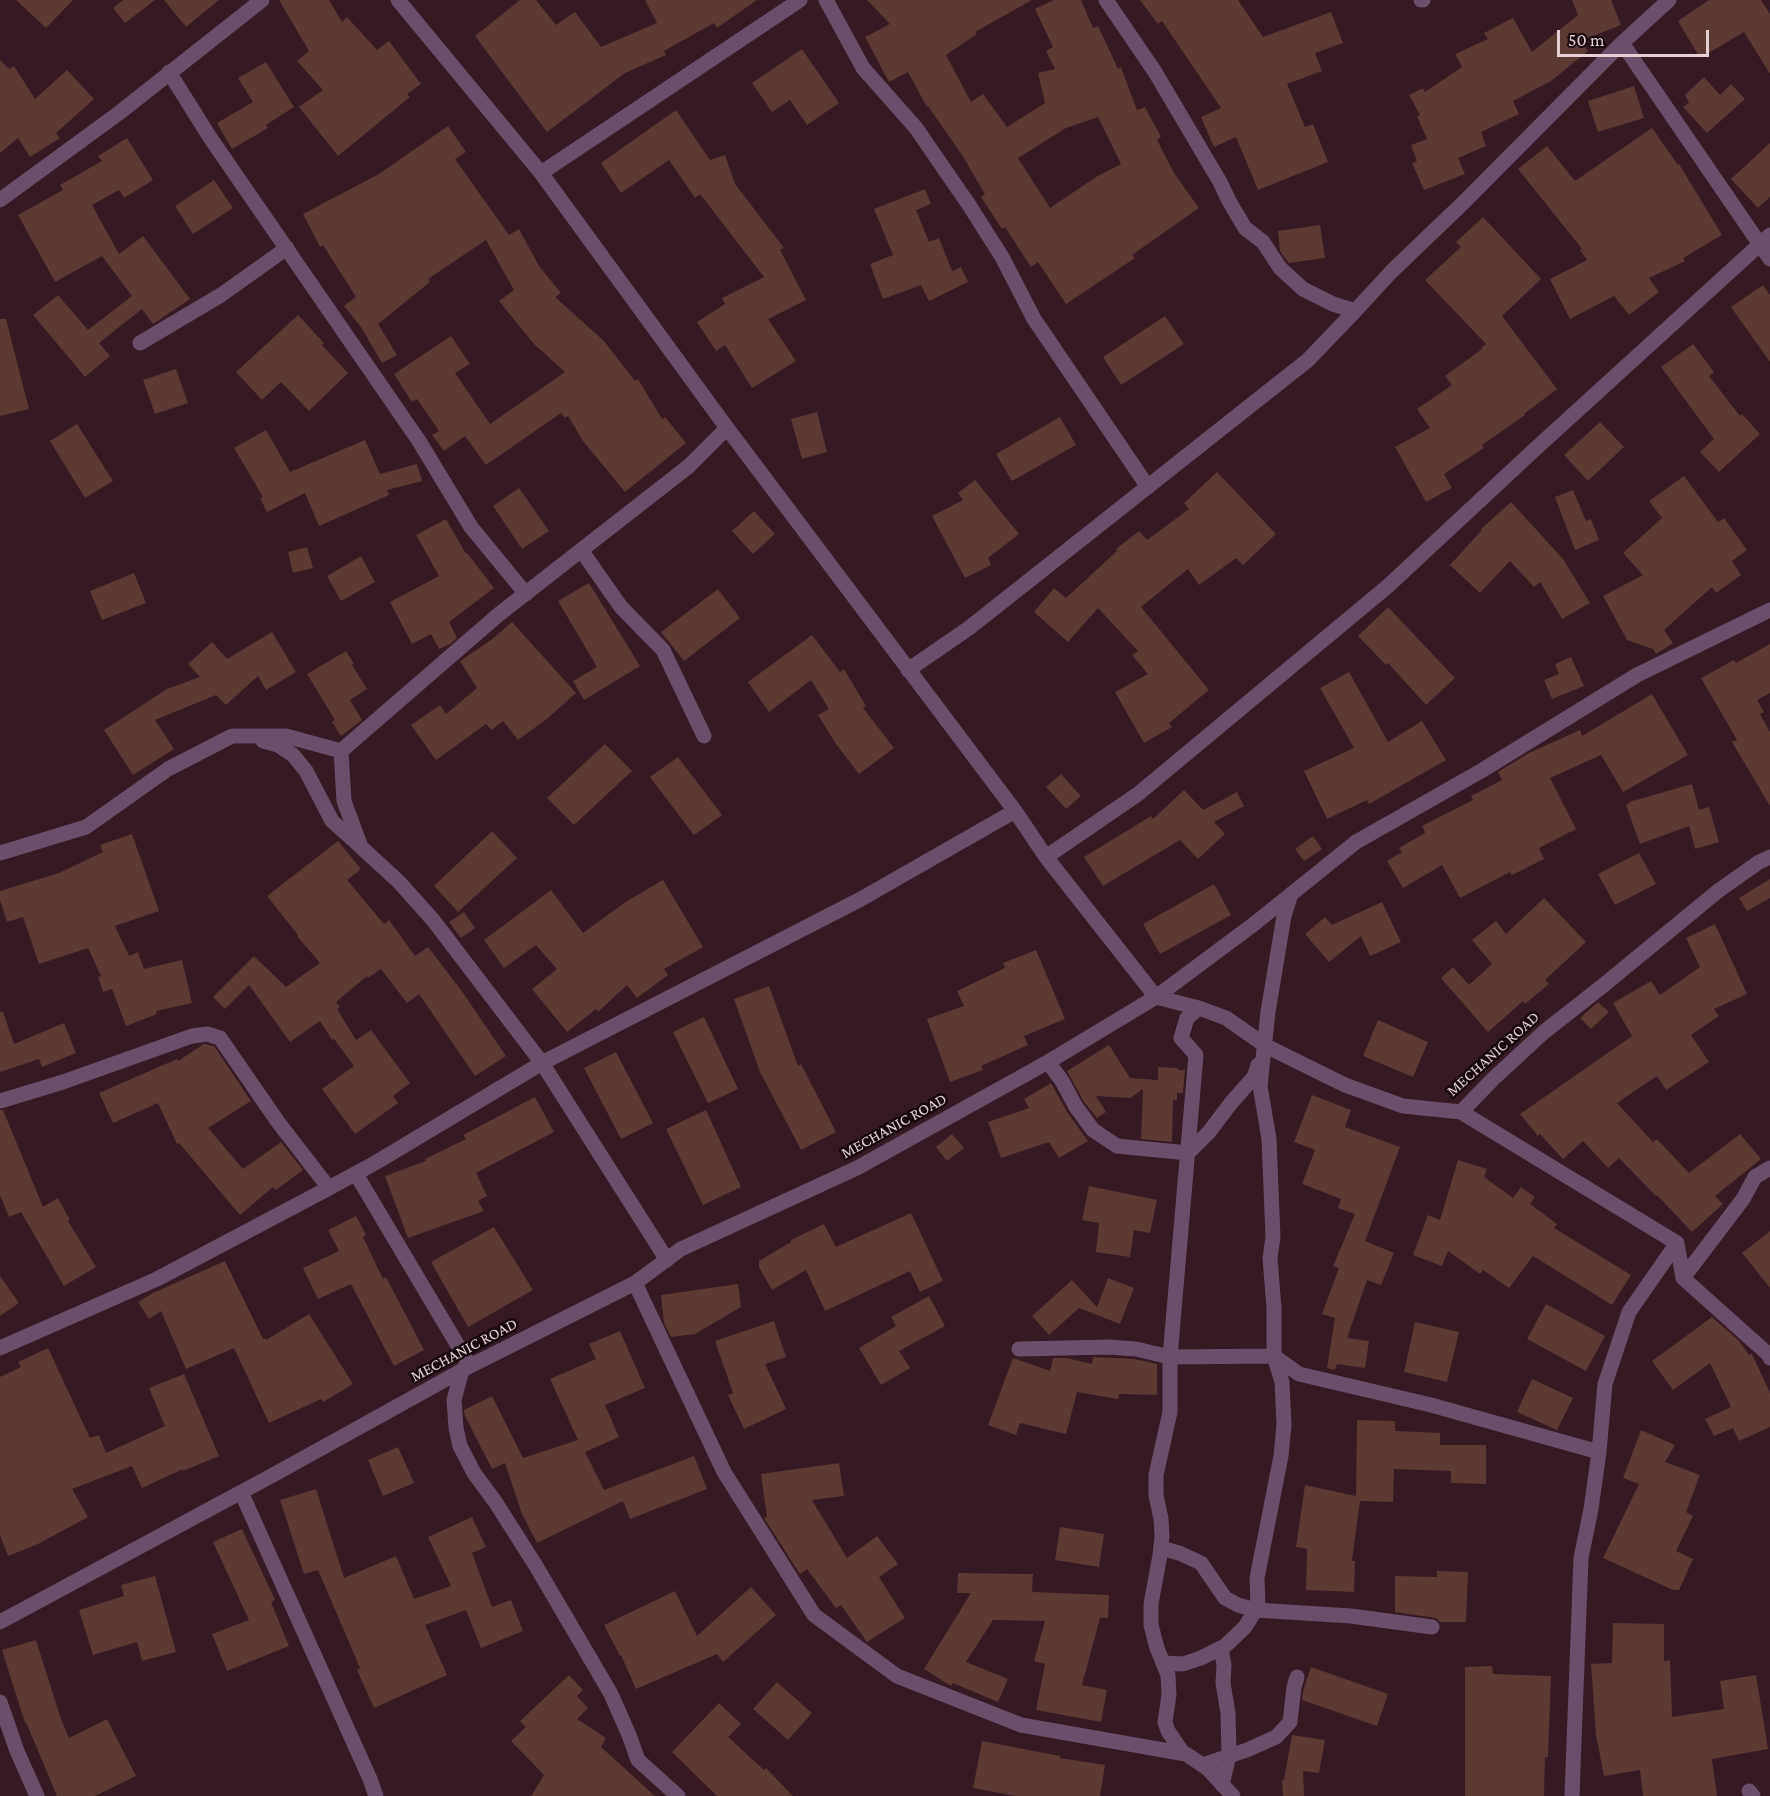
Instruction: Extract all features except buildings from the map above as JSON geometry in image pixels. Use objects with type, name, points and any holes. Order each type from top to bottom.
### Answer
[{"type":"street","points":[[0,200],[119,113],[262,0]]},
{"type":"street","points":[[398,0],[541,173],[727,428],[1015,811],[1046,857],[1156,997],[1356,842],[1481,771],[1637,675],[1770,610]]},
{"type":"street","points":[[541,173],[800,0]]},
{"type":"street","points":[[826,0],[863,68],[916,128],[982,224],[1002,257],[1034,320],[1148,487]]},
{"type":"street","points":[[1106,0],[1155,72],[1245,228],[1263,242],[1280,268],[1303,289],[1333,304],[1355,311]]},
{"type":"street","points":[[908,670],[969,628],[1308,360],[1392,271],[1622,43],[1669,0]]},
{"type":"street","points":[[1622,43],[1765,239],[1770,259]]},
{"type":"street","points":[[170,72],[209,136],[419,441],[471,527],[526,594]]},
{"type":"street","points":[[1046,857],[1138,794],[1388,586],[1765,239]]},
{"type":"street","points":[[140,343],[221,295],[287,248]]},
{"type":"street","points":[[341,751],[498,615],[689,466],[727,428]]},
{"type":"street","points":[[581,550],[621,607],[663,650],[704,736]]},
{"type":"street","points":[[0,853],[86,827],[168,769],[232,736],[286,736],[341,751]]},
{"type":"street","points":[[248,736],[278,745],[293,755],[306,771],[332,821],[399,882],[433,920],[542,1063],[667,1260]]},
{"type":"street","points":[[341,751],[344,801],[361,847]]},
{"type":"street","points":[[0,1348],[157,1279],[356,1174],[542,1063],[861,899],[1015,811]]},
{"type":"street","name":"MECHANIC ROAD","points":[[0,1622],[466,1368],[635,1283],[681,1249],[857,1168],[1048,1062],[1156,997],[1199,1008],[1226,1018],[1266,1046],[1345,1085],[1403,1106],[1461,1112],[1492,1079],[1544,1032],[1718,891],[1758,862],[1770,857]]},
{"type":"street","points":[[1163,1663],[1183,1664],[1221,1648],[1245,1628],[1258,1606],[1257,1578],[1281,1456],[1284,1425],[1282,1382],[1274,1356],[1269,1139],[1260,1086],[1268,1012],[1284,916],[1291,894]]},
{"type":"street","points":[[1183,1753],[1168,1731],[1165,1722],[1169,1695],[1168,1675],[1151,1625],[1151,1604],[1161,1548],[1161,1519],[1156,1495],[1156,1475],[1170,1412],[1170,1357],[1196,1055],[1182,1038],[1186,1018],[1199,1008]]},
{"type":"street","points":[[0,1101],[63,1082],[192,1036],[207,1034],[220,1038],[278,1122],[329,1188]]},
{"type":"street","points":[[1188,1153],[1209,1132],[1254,1077],[1266,1046]]},
{"type":"street","points":[[1048,1062],[1093,1130],[1117,1146],[1188,1153]]},
{"type":"street","points":[[1461,1112],[1677,1243],[1683,1278],[1770,1358]]},
{"type":"street","points":[[1683,1278],[1743,1199],[1755,1177],[1770,1168]]},
{"type":"street","points":[[356,1174],[466,1368],[454,1400],[460,1446],[474,1473],[536,1566],[606,1685],[638,1760],[678,1796]]},
{"type":"street","points":[[1572,1796],[1581,1558],[1599,1452],[1605,1384],[1629,1312],[1677,1243]]},
{"type":"street","points":[[635,1283],[724,1472],[814,1615],[897,1676],[1021,1725],[1183,1753],[1202,1765],[1228,1790]]},
{"type":"street","points":[[1019,1349],[1110,1347],[1137,1349],[1170,1357],[1274,1356],[1299,1374],[1431,1405],[1599,1452]]},
{"type":"street","points":[[241,1492],[376,1796]]},
{"type":"street","points":[[1161,1548],[1201,1563],[1225,1598],[1238,1605],[1256,1610],[1352,1616],[1432,1628]]},
{"type":"street","points":[[1221,1648],[1228,1713],[1228,1790]]},
{"type":"street","points":[[1202,1765],[1247,1750],[1276,1737],[1290,1722],[1297,1677]]},
{"type":"street","points":[[0,1702],[17,1751],[37,1796]]}]
